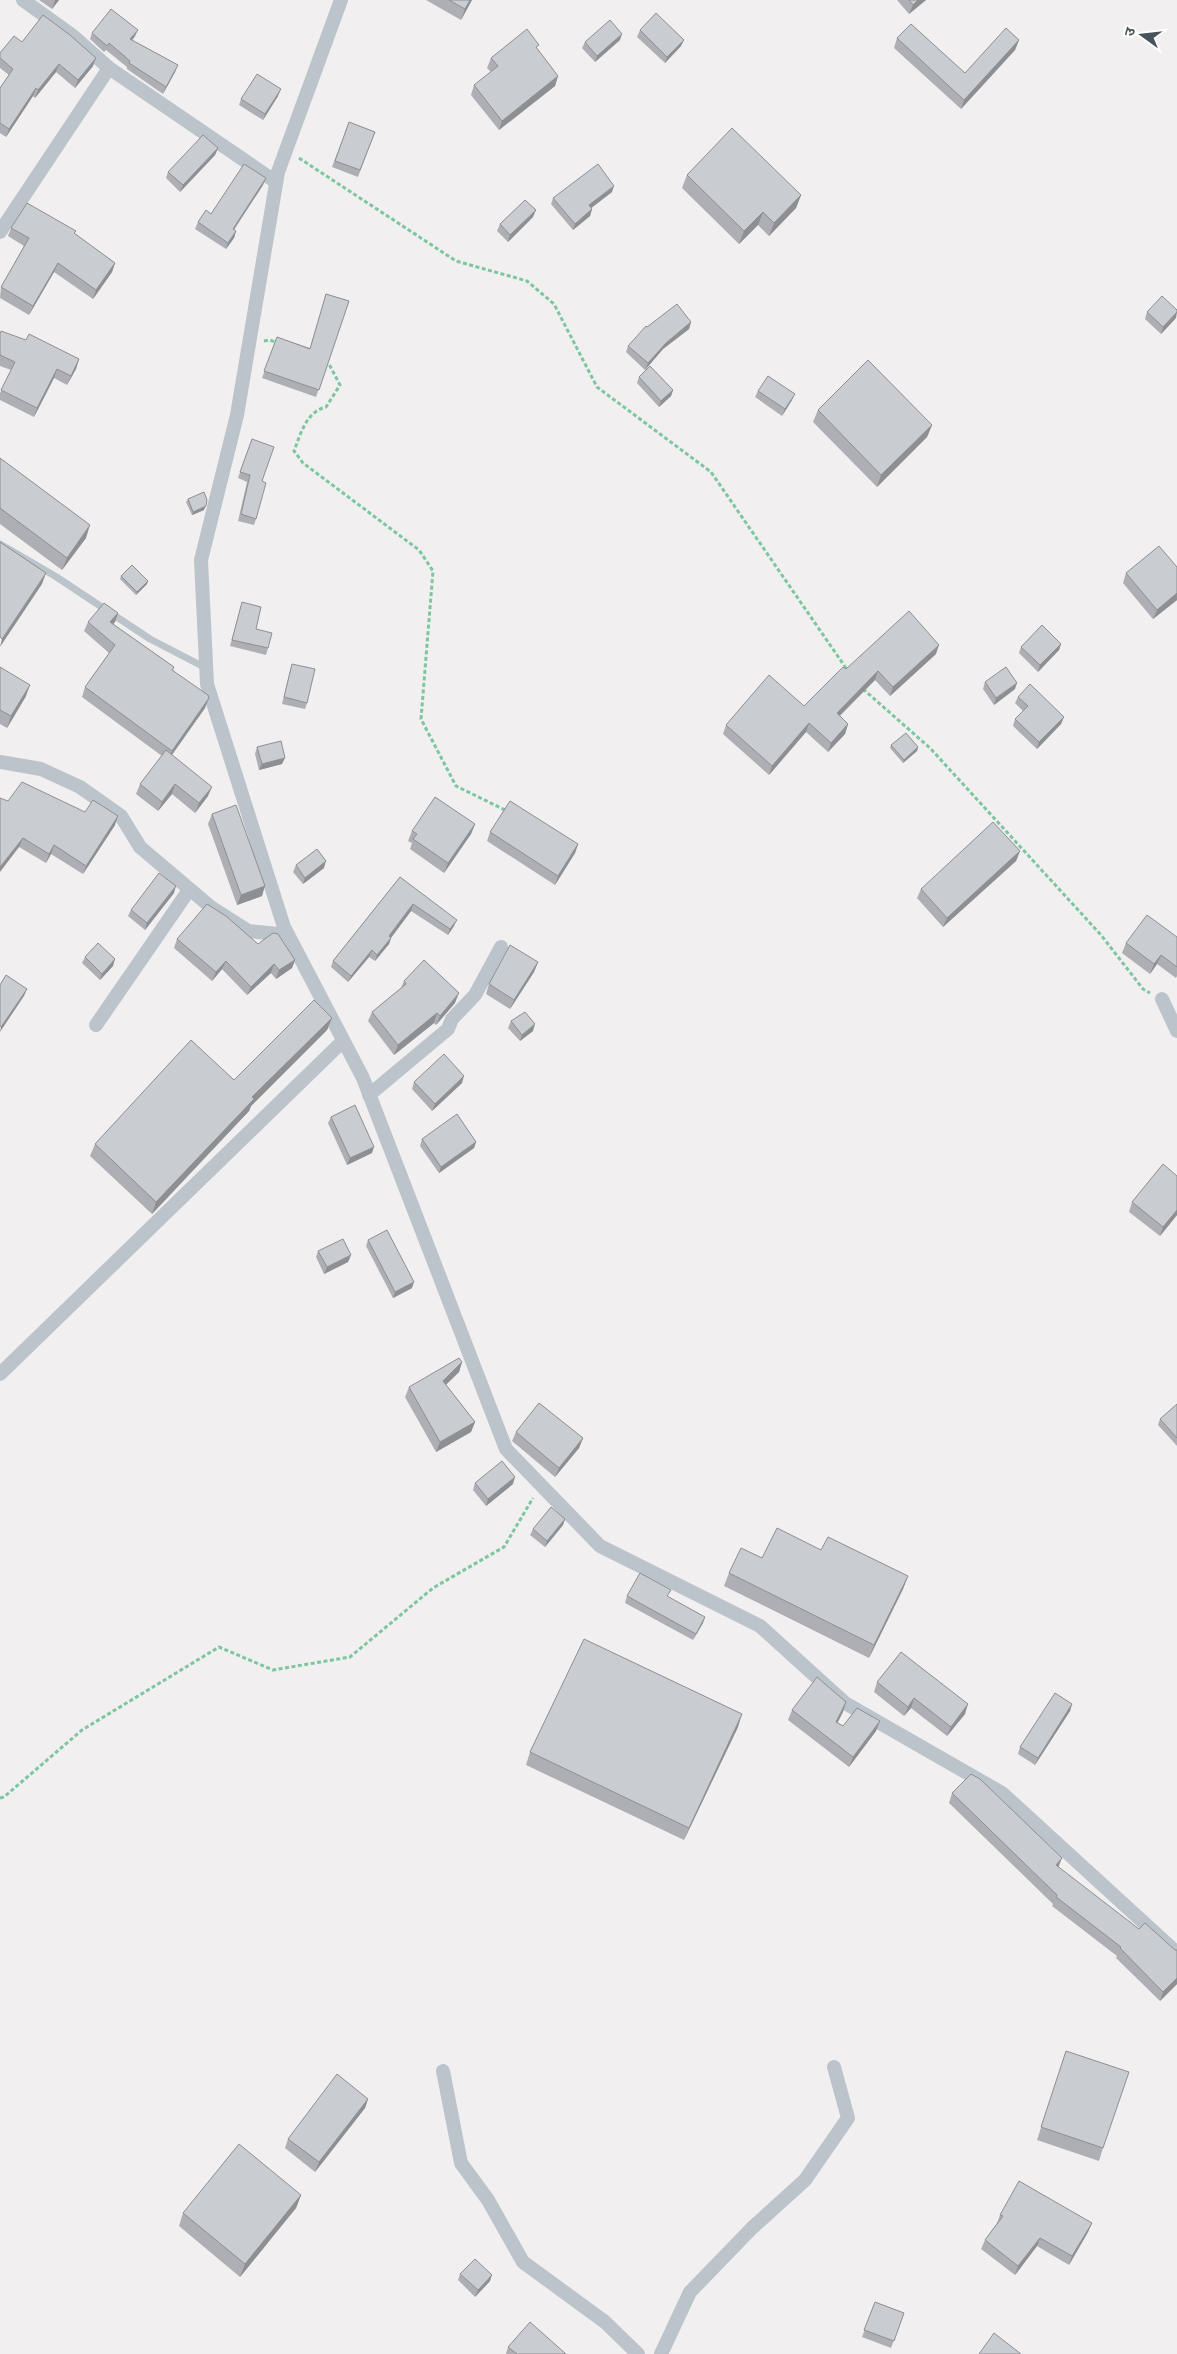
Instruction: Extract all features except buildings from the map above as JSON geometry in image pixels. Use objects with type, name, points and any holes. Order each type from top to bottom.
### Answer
[{"type":"street","points":[[23,0],[73,36],[109,68],[276,182]]},
{"type":"street","points":[[341,0],[276,182],[237,415],[202,560],[207,684],[288,935],[369,1095],[506,1449],[600,1546],[760,1626],[845,1703],[1002,1793],[1177,1953]]},
{"type":"street","points":[[0,232],[109,68]]},
{"type":"street","points":[[0,762],[41,769],[80,787],[121,816],[140,847],[190,890],[248,931],[288,935]]},
{"type":"street","points":[[96,1025],[190,890]]},
{"type":"street","points":[[369,1095],[448,1029],[452,1019],[476,995],[501,947]]},
{"type":"street","points":[[1162,999],[1177,1031]]},
{"type":"street","points":[[0,1374],[343,1041]]},
{"type":"street","points":[[661,2354],[690,2292],[752,2228],[805,2180],[848,2118],[834,2067]]},
{"type":"street","points":[[443,2070],[461,2163],[488,2200],[523,2262],[605,2322],[638,2354]]},
{"type":"lane","points":[[0,544],[55,576],[150,639],[206,668]]},
{"type":"path","points":[[286,150],[456,261],[527,281],[554,304],[597,387],[711,472],[851,674]]},
{"type":"path","points":[[249,344],[270,340],[278,343]]},
{"type":"path","points":[[321,360],[329,364],[340,385],[326,408],[317,410],[303,426],[294,451],[303,463],[419,550],[433,571],[421,719],[456,786],[516,816]]},
{"type":"path","points":[[856,682],[930,748],[1102,935],[1143,989],[1162,999]]},
{"type":"path","points":[[0,1798],[4,1797],[82,1730],[219,1647],[273,1670],[350,1657],[433,1588],[504,1547],[541,1485]]}]
